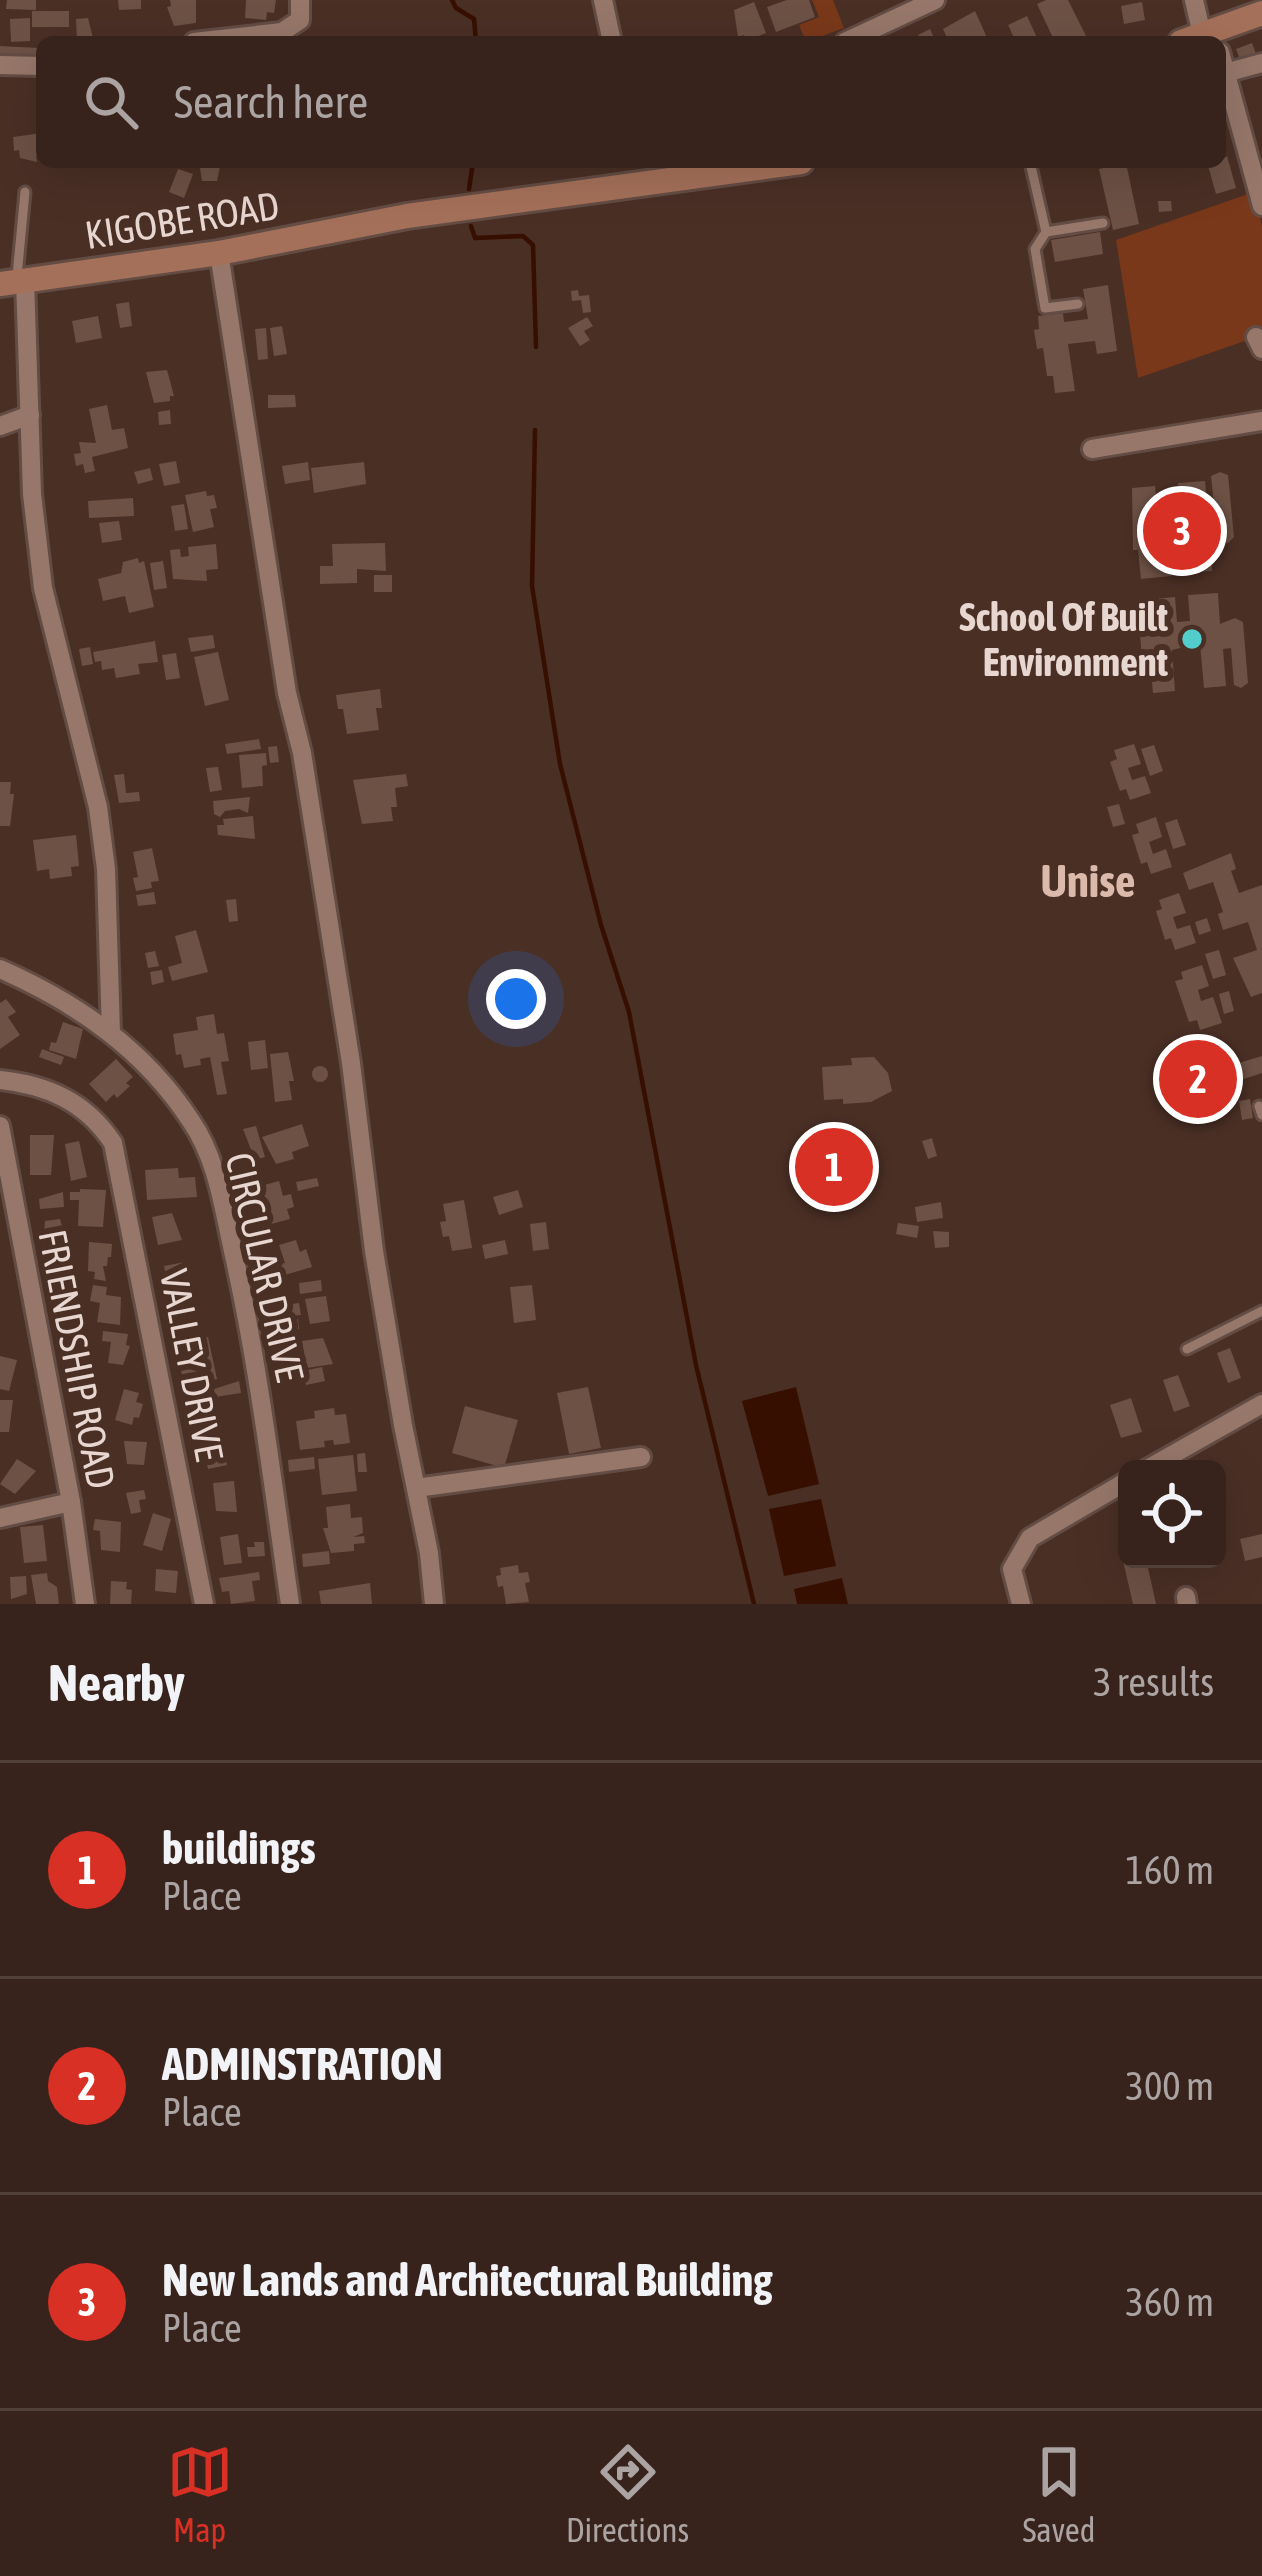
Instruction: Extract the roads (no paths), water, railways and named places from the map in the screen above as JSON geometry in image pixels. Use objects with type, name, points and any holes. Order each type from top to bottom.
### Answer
[{"type":"street","points":[[247,36],[282,32],[300,20],[299,0]]},
{"type":"street","points":[[603,0],[611,36]]},
{"type":"street","points":[[888,0],[899,19]]},
{"type":"street","points":[[859,36],[935,0]]},
{"type":"street","points":[[1194,0],[1206,36]]},
{"type":"street","points":[[1215,36],[1262,13]]},
{"type":"street","points":[[1262,63],[1226,74],[1262,206]]},
{"type":"street","points":[[0,65],[36,66]]},
{"type":"street","name":"KIGOBE ROAD","points":[[14,282],[219,253],[635,174],[718,168]]},
{"type":"street","points":[[219,253],[434,1604]]},
{"type":"street","points":[[14,282],[43,588],[89,763],[106,869],[112,1033]]},
{"type":"street","points":[[0,426],[30,415]]},
{"type":"street","points":[[1092,449],[1262,421]]},
{"type":"street","name":"CIRCULAR DRIVE","points":[[0,969],[75,1006],[112,1033],[155,1074],[190,1119],[216,1173],[260,1390],[290,1604]]},
{"type":"street","name":"VALLEY DRIVE","points":[[0,1080],[63,1095],[112,1140],[204,1604]]},
{"type":"street","name":"FRIENDSHIP ROAD","points":[[0,1126],[71,1502],[85,1604]]},
{"type":"street","points":[[1164,1460],[1262,1404]]},
{"type":"street","points":[[416,1488],[641,1456]]},
{"type":"street","points":[[1021,1604],[1012,1569],[1030,1538],[1118,1487]]},
{"type":"street","points":[[0,1518],[71,1502]]},
{"type":"lane","points":[[1031,168],[1046,232],[1035,249],[1045,308],[1078,304]]},
{"type":"lane","points":[[14,282],[26,192]]},
{"type":"lane","points":[[1046,232],[1103,223]]},
{"type":"lane","points":[[1187,1348],[1262,1312]]},
{"type":"waterway","points":[[452,0],[474,19],[475,36]]},
{"type":"waterway","points":[[469,189],[472,168]]},
{"type":"waterway","points":[[471,226],[475,238],[523,236],[533,245],[536,347]]},
{"type":"waterway","points":[[535,430],[532,586],[560,764],[601,925],[629,1012],[696,1365],[754,1604]]},
{"type":"place","name":"New Lands and Architectural Building","points":[[1182,531]]},
{"type":"place","name":"School Of Built Environment","points":[[1192,639]]},
{"type":"place","name":"ADMINSTRATION","points":[[1198,1079]]},
{"type":"place","name":"buildings","points":[[834,1167]]},
{"type":"district","name":"Unise","points":[[1088,881]]}]
